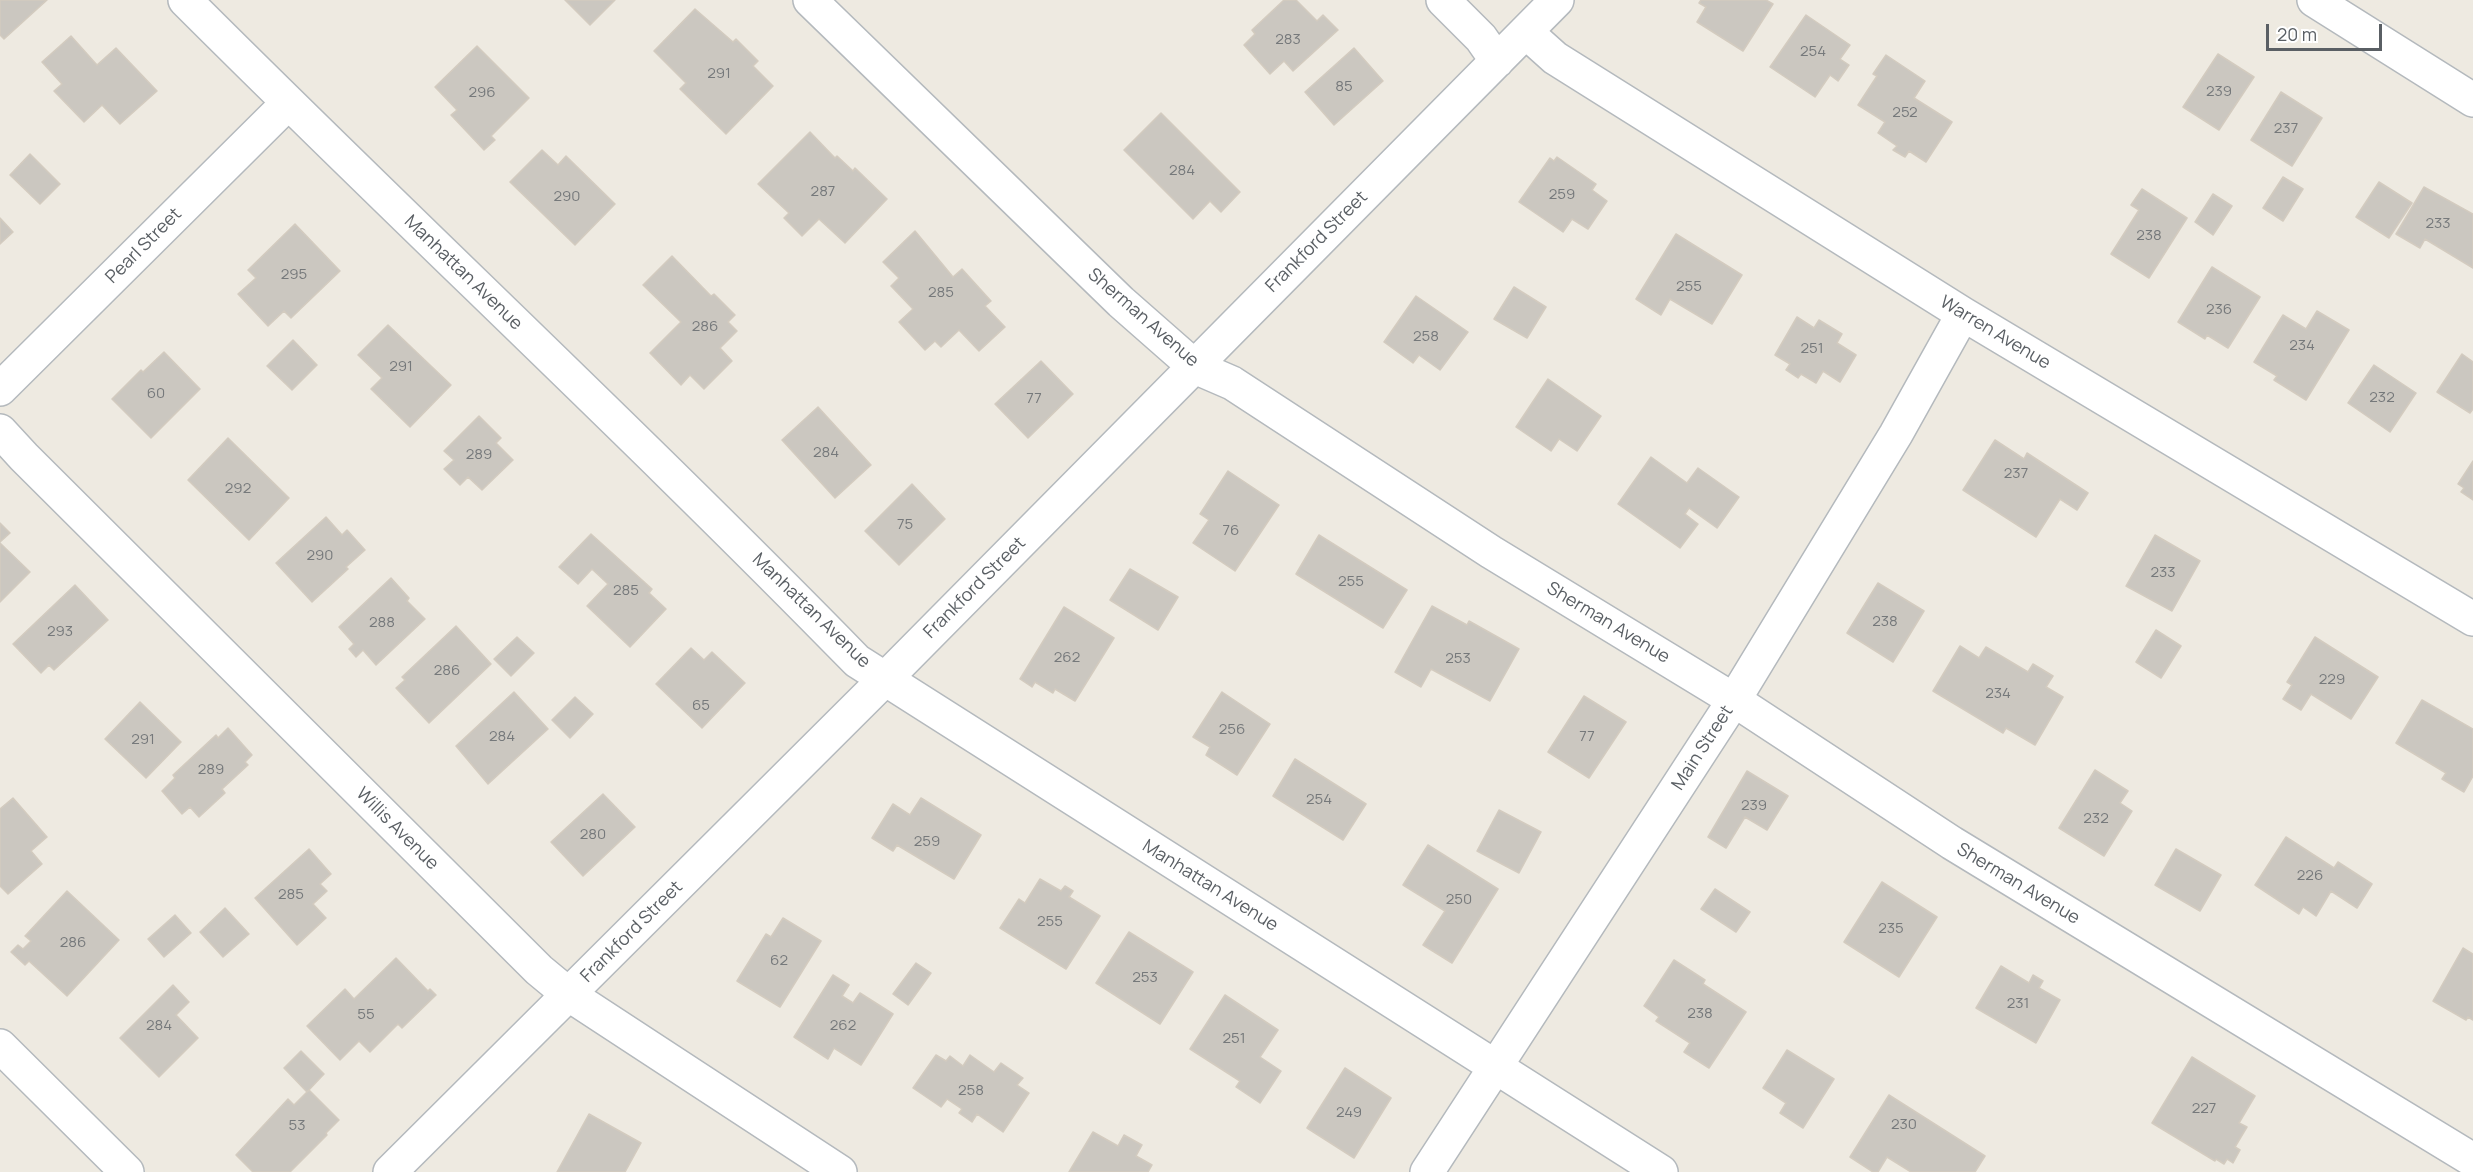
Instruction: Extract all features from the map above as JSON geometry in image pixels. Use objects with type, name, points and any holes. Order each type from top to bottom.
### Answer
[{"type":"street","name":"Manhattan Avenue","points":[[185,0],[763,564],[857,661],[1661,1172]]},
{"type":"street","name":"Sherman Avenue","points":[[810,0],[1121,302],[1195,366],[1232,383],[1491,552],[1734,700],[1952,843],[2473,1160]]},
{"type":"street","points":[[1443,0],[1481,38],[1497,61]]},
{"type":"street","name":"Frankford Street","points":[[390,1172],[885,679],[1557,0]]},
{"type":"street","points":[[2314,0],[2473,100]]},
{"type":"street","name":"Warren Avenue","points":[[1526,32],[1555,57],[1964,315],[2473,619]]},
{"type":"street","name":"Pearl Street","points":[[0,389],[288,103]]},
{"type":"street","name":"Main Street","points":[[1427,1172],[1734,700],[1896,434],[1964,315]]},
{"type":"street","name":"Willis Avenue","points":[[0,431],[531,962],[568,994],[840,1172]]},
{"type":"street","points":[[0,1046],[127,1172]]},
{"type":"building","points":[[0,0],[47,0],[4,39],[0,35]]},
{"type":"building","points":[[565,0],[615,0],[590,25]]},
{"type":"building","points":[[1284,0],[1296,0],[1317,21],[1323,15],[1338,30],[1293,71],[1284,61],[1270,74],[1244,45],[1255,34],[1252,30]]},
{"type":"building","points":[[1701,0],[1766,0],[1773,4],[1743,51],[1697,22],[1706,7],[1699,3]]},
{"type":"building","points":[[695,9],[733,42],[736,39],[758,61],[753,66],[773,86],[726,134],[680,89],[686,83],[654,51]]},
{"type":"building","points":[[1806,15],[1850,45],[1840,59],[1849,65],[1838,81],[1830,75],[1815,97],[1770,67]]},
{"type":"building","points":[[71,36],[97,65],[116,48],[157,91],[120,124],[102,105],[84,122],[54,91],[62,84],[42,62]]},
{"type":"building","points":[[477,46],[529,98],[491,136],[495,140],[484,150],[451,115],[457,110],[435,87]]},
{"type":"building","points":[[1354,48],[1383,81],[1334,125],[1305,92]]},
{"type":"building","points":[[2218,54],[2254,77],[2219,130],[2183,107]]},
{"type":"building","points":[[1886,55],[1925,81],[1914,98],[1952,122],[1926,162],[1909,151],[1905,157],[1893,150],[1897,146],[1878,133],[1885,122],[1858,105],[1877,76],[1873,74]]},
{"type":"building","points":[[2281,92],[2322,118],[2292,166],[2251,140]]},
{"type":"building","points":[[1161,113],[1240,192],[1221,212],[1210,201],[1193,219],[1124,150]]},
{"type":"building","points":[[810,132],[835,158],[837,156],[853,171],[855,168],[887,199],[845,243],[819,219],[802,236],[784,218],[789,213],[758,184]]},
{"type":"building","points":[[542,150],[558,165],[566,156],[615,204],[575,245],[510,182]]},
{"type":"building","points":[[30,154],[60,184],[40,204],[10,175]]},
{"type":"building","points":[[1557,157],[1596,184],[1592,190],[1607,201],[1588,229],[1572,219],[1563,232],[1519,202],[1550,158],[1554,161]]},
{"type":"building","points":[[2283,177],[2303,189],[2283,221],[2263,208]]},
{"type":"building","points":[[2379,182],[2412,203],[2389,238],[2356,217]]},
{"type":"building","points":[[2424,187],[2473,214],[2473,268],[2425,239],[2420,248],[2396,234]]},
{"type":"building","points":[[2142,189],[2187,218],[2149,278],[2111,254],[2139,210],[2131,205]]},
{"type":"building","points":[[2213,194],[2232,206],[2213,235],[2195,222]]},
{"type":"building","points":[[0,218],[13,232],[0,244]]},
{"type":"building","points":[[295,224],[340,271],[291,318],[284,311],[268,326],[238,294],[256,278],[248,270]]},
{"type":"building","points":[[915,231],[953,277],[962,269],[991,301],[985,306],[1005,327],[979,351],[959,330],[941,347],[935,341],[925,350],[899,322],[913,309],[891,286],[899,278],[883,262]]},
{"type":"building","points":[[1676,234],[1742,275],[1712,324],[1670,299],[1661,315],[1636,299]]},
{"type":"building","points":[[672,256],[711,296],[714,294],[735,315],[728,322],[737,331],[720,348],[732,361],[704,389],[690,375],[681,385],[650,353],[681,322],[643,285]]},
{"type":"building","points":[[2212,267],[2260,297],[2228,348],[2207,335],[2205,339],[2178,322]]},
{"type":"building","points":[[1514,287],[1546,307],[1527,338],[1494,319]]},
{"type":"building","points":[[1416,296],[1468,332],[1440,370],[1419,355],[1413,363],[1384,342]]},
{"type":"building","points":[[2317,311],[2349,330],[2306,400],[2274,380],[2277,376],[2254,362],[2283,315],[2306,329]]},
{"type":"building","points":[[1797,317],[1814,328],[1819,320],[1842,334],[1837,343],[1856,355],[1840,382],[1823,371],[1816,383],[1801,374],[1798,378],[1786,370],[1790,364],[1775,355]]},
{"type":"building","points":[[388,325],[451,385],[410,427],[371,389],[382,378],[358,355]]},
{"type":"building","points":[[293,340],[317,365],[292,390],[267,366]]},
{"type":"building","points":[[164,352],[200,389],[151,438],[112,399],[141,370],[143,372]]},
{"type":"building","points":[[2462,354],[2473,362],[2473,409],[2470,413],[2437,392]]},
{"type":"building","points":[[1041,361],[1073,394],[1028,438],[995,404]]},
{"type":"building","points":[[2374,365],[2416,393],[2390,432],[2348,403]]},
{"type":"building","points":[[1548,379],[1601,416],[1577,451],[1559,439],[1551,451],[1516,427]]},
{"type":"building","points":[[818,407],[871,465],[835,498],[782,440]]},
{"type":"building","points":[[479,416],[501,438],[496,443],[513,460],[482,490],[468,477],[460,485],[444,469],[454,460],[444,451]]},
{"type":"building","points":[[228,438],[289,498],[249,540],[188,480]]},
{"type":"building","points":[[1995,440],[2024,459],[2027,453],[2088,493],[2077,510],[2060,499],[2036,537],[1963,490]]},
{"type":"building","points":[[1651,457],[1687,483],[1698,468],[1739,497],[1717,528],[1689,508],[1685,514],[1698,524],[1680,548],[1618,504]]},
{"type":"building","points":[[2473,461],[2473,500],[2461,492],[2464,488],[2458,484]]},
{"type":"building","points":[[1228,471],[1279,505],[1235,571],[1193,543],[1209,520],[1200,514]]},
{"type":"building","points":[[912,484],[945,519],[899,565],[865,531]]},
{"type":"building","points":[[326,517],[342,535],[347,530],[365,550],[312,602],[276,563]]},
{"type":"building","points":[[0,523],[10,533],[0,542]]},
{"type":"building","points":[[591,534],[652,589],[649,593],[666,609],[630,647],[587,606],[608,584],[592,569],[578,584],[559,567]]},
{"type":"building","points":[[1319,535],[1407,590],[1383,628],[1296,574]]},
{"type":"building","points":[[2155,535],[2200,561],[2172,611],[2126,586]]},
{"type":"building","points":[[0,543],[30,572],[0,602]]},
{"type":"building","points":[[1130,569],[1178,597],[1158,630],[1110,600]]},
{"type":"building","points":[[391,578],[409,598],[407,601],[425,619],[376,665],[363,650],[356,657],[349,649],[354,644],[339,627]]},
{"type":"building","points":[[1878,583],[1924,611],[1893,662],[1847,633]]},
{"type":"building","points":[[75,585],[108,620],[54,670],[49,665],[41,673],[13,644]]},
{"type":"building","points":[[1432,606],[1467,625],[1469,621],[1519,649],[1490,701],[1431,669],[1421,687],[1395,672]]},
{"type":"building","points":[[1064,607],[1114,638],[1075,701],[1055,689],[1053,693],[1035,682],[1032,687],[1020,679]]},
{"type":"building","points":[[456,626],[491,664],[429,723],[396,688],[405,680],[402,677]]},
{"type":"building","points":[[2156,630],[2181,646],[2161,678],[2136,662]]},
{"type":"building","points":[[517,637],[534,653],[511,676],[494,659]]},
{"type":"building","points":[[2315,637],[2378,677],[2351,719],[2311,694],[2301,710],[2283,699],[2292,685],[2287,682]]},
{"type":"building","points":[[1960,646],[1979,658],[1986,647],[2028,672],[2033,664],[2053,676],[2046,687],[2063,697],[2035,745],[2006,728],[2003,733],[1933,691]]},
{"type":"building","points":[[691,648],[704,660],[712,652],[745,683],[702,728],[656,684]]},
{"type":"building","points":[[514,692],[548,729],[488,784],[456,746]]},
{"type":"building","points":[[1222,692],[1270,724],[1237,775],[1206,755],[1210,747],[1193,737]]},
{"type":"building","points":[[1584,696],[1626,722],[1589,778],[1548,752]]},
{"type":"building","points":[[575,697],[593,714],[570,738],[552,720]]},
{"type":"building","points":[[2422,700],[2473,729],[2473,776],[2464,792],[2442,779],[2446,773],[2396,743]]},
{"type":"building","points":[[140,702],[181,742],[146,778],[105,739]]},
{"type":"building","points":[[228,728],[252,755],[245,762],[248,765],[222,789],[225,793],[199,817],[190,807],[182,814],[162,791],[175,778],[173,775],[216,735],[218,738]]},
{"type":"building","points":[[1295,759],[1366,804],[1343,840],[1273,796]]},
{"type":"building","points":[[2095,770],[2128,791],[2120,803],[2132,811],[2104,856],[2059,828]]},
{"type":"building","points":[[1747,771],[1788,796],[1767,830],[1745,817],[1726,848],[1708,837]]},
{"type":"building","points":[[603,794],[635,827],[583,876],[551,842]]},
{"type":"building","points":[[13,798],[47,837],[31,851],[42,864],[8,894],[0,886],[0,809]]},
{"type":"building","points":[[921,798],[981,835],[954,879],[897,845],[893,851],[872,838],[893,804],[910,815]]},
{"type":"building","points":[[1499,810],[1541,832],[1519,873],[1477,851]]},
{"type":"building","points":[[2286,837],[2334,868],[2338,862],[2372,884],[2357,908],[2331,891],[2316,916],[2303,907],[2299,914],[2255,885]]},
{"type":"building","points":[[1428,845],[1498,889],[1452,963],[1423,945],[1445,911],[1403,885]]},
{"type":"building","points":[[309,849],[331,874],[320,884],[327,891],[313,904],[326,918],[297,945],[255,898]]},
{"type":"building","points":[[2176,849],[2221,875],[2200,911],[2155,885]]},
{"type":"building","points":[[1040,879],[1061,891],[1065,886],[1073,891],[1069,897],[1100,916],[1066,969],[1000,928],[1019,899],[1025,903]]},
{"type":"building","points":[[1882,882],[1937,917],[1899,977],[1844,942]]},
{"type":"building","points":[[1715,889],[1750,912],[1736,932],[1701,909]]},
{"type":"building","points":[[67,891],[119,940],[67,996],[29,961],[25,965],[11,952],[18,945],[23,949],[31,941],[25,936]]},
{"type":"building","points":[[225,908],[249,934],[223,957],[200,932]]},
{"type":"building","points":[[175,915],[191,933],[164,957],[148,939]]},
{"type":"building","points":[[783,918],[821,941],[780,1007],[737,981],[766,934],[771,937]]},
{"type":"building","points":[[1129,932],[1193,972],[1160,1024],[1096,983]]},
{"type":"building","points":[[2463,948],[2473,954],[2473,1020],[2468,1017],[2466,1020],[2433,1001]]},
{"type":"building","points":[[396,958],[428,991],[430,989],[436,995],[402,1028],[398,1024],[370,1052],[359,1041],[340,1060],[307,1026],[345,989],[354,999]]},
{"type":"building","points":[[1674,960],[1705,980],[1703,984],[1746,1012],[1709,1068],[1684,1052],[1690,1043],[1656,1021],[1659,1017],[1644,1006]]},
{"type":"building","points":[[916,963],[931,973],[908,1005],[893,994]]},
{"type":"building","points":[[2001,966],[2029,983],[2033,975],[2043,981],[2039,988],[2060,1000],[2036,1043],[1976,1008]]},
{"type":"building","points":[[833,975],[849,985],[842,996],[853,1003],[860,993],[893,1014],[861,1065],[834,1048],[828,1059],[794,1037]]},
{"type":"building","points":[[173,985],[189,1002],[176,1015],[198,1038],[159,1077],[120,1038]]},
{"type":"building","points":[[1225,995],[1278,1030],[1260,1057],[1281,1071],[1260,1103],[1236,1087],[1240,1081],[1190,1049]]},
{"type":"building","points":[[1787,1050],[1834,1079],[1803,1128],[1780,1113],[1786,1103],[1763,1088]]},
{"type":"building","points":[[301,1051],[324,1074],[307,1092],[284,1068]]},
{"type":"building","points":[[936,1055],[946,1061],[950,1056],[963,1066],[970,1055],[994,1072],[1001,1063],[1023,1078],[1017,1085],[1029,1093],[1003,1132],[977,1114],[972,1122],[959,1113],[962,1109],[947,1099],[941,1107],[913,1088]]},
{"type":"building","points":[[2192,1057],[2255,1096],[2239,1123],[2247,1127],[2235,1147],[2240,1150],[2233,1163],[2227,1159],[2224,1164],[2216,1159],[2215,1161],[2152,1123]]},
{"type":"building","points":[[1345,1068],[1391,1098],[1354,1158],[1307,1128]]},
{"type":"building","points":[[309,1090],[339,1120],[290,1172],[253,1172],[236,1155],[288,1099],[294,1105]]},
{"type":"building","points":[[1889,1095],[1985,1156],[1975,1172],[1911,1172],[1887,1157],[1878,1172],[1873,1172],[1850,1157]]},
{"type":"building","points":[[589,1114],[641,1143],[625,1172],[557,1172]]},
{"type":"building","points":[[1093,1132],[1118,1146],[1124,1135],[1142,1145],[1136,1156],[1152,1165],[1148,1172],[1069,1172]]}]
